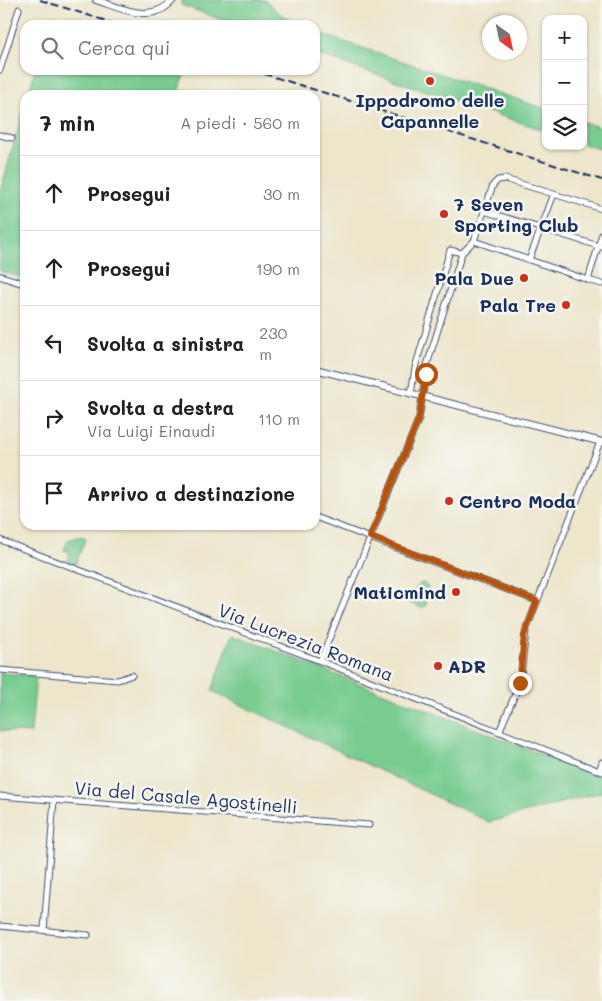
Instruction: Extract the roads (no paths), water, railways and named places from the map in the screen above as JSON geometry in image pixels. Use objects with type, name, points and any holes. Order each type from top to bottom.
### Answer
[{"type":"street","points":[[96,0],[145,14],[160,11],[173,0]]},
{"type":"street","points":[[0,70],[19,9]]},
{"type":"street","points":[[0,135],[12,138]]},
{"type":"street","points":[[320,661],[419,418],[427,365],[462,254],[474,241],[493,185],[505,179],[602,209]]},
{"type":"street","points":[[529,260],[554,194]]},
{"type":"street","points":[[484,211],[600,246]]},
{"type":"street","points":[[588,280],[600,246],[602,234]]},
{"type":"street","points":[[474,241],[602,284]]},
{"type":"street","points":[[411,394],[415,368],[450,250],[462,254]]},
{"type":"street","points":[[0,276],[20,282]]},
{"type":"street","points":[[320,370],[601,442],[524,636],[519,685],[499,732]]},
{"type":"street","points":[[320,519],[537,601]]},
{"type":"street","name":"Via Lucrezia Romana","points":[[0,540],[320,661],[600,772]]},
{"type":"street","points":[[0,670],[118,680],[132,675]]},
{"type":"street","points":[[600,772],[602,762]]},
{"type":"street","name":"Via del Casale Agostinelli","points":[[0,796],[369,825]]},
{"type":"street","points":[[44,930],[54,800]]},
{"type":"street","points":[[0,926],[88,935]]},
{"type":"railway","points":[[40,0],[103,20]]},
{"type":"railway","points":[[268,75],[316,90]]},
{"type":"railway","points":[[320,91],[602,180]]},
{"type":"place","name":"Ippodromo delle Capannelle","points":[[430,81]]},
{"type":"place","name":"7 Seven Sporting Club","points":[[444,214]]},
{"type":"place","name":"Pala Due","points":[[524,278]]},
{"type":"place","name":"Pala Tre","points":[[566,305]]},
{"type":"place","name":"Centro Moda","points":[[449,501]]},
{"type":"place","name":"Maticmind","points":[[456,592]]},
{"type":"place","name":"ADR","points":[[438,666]]}]
